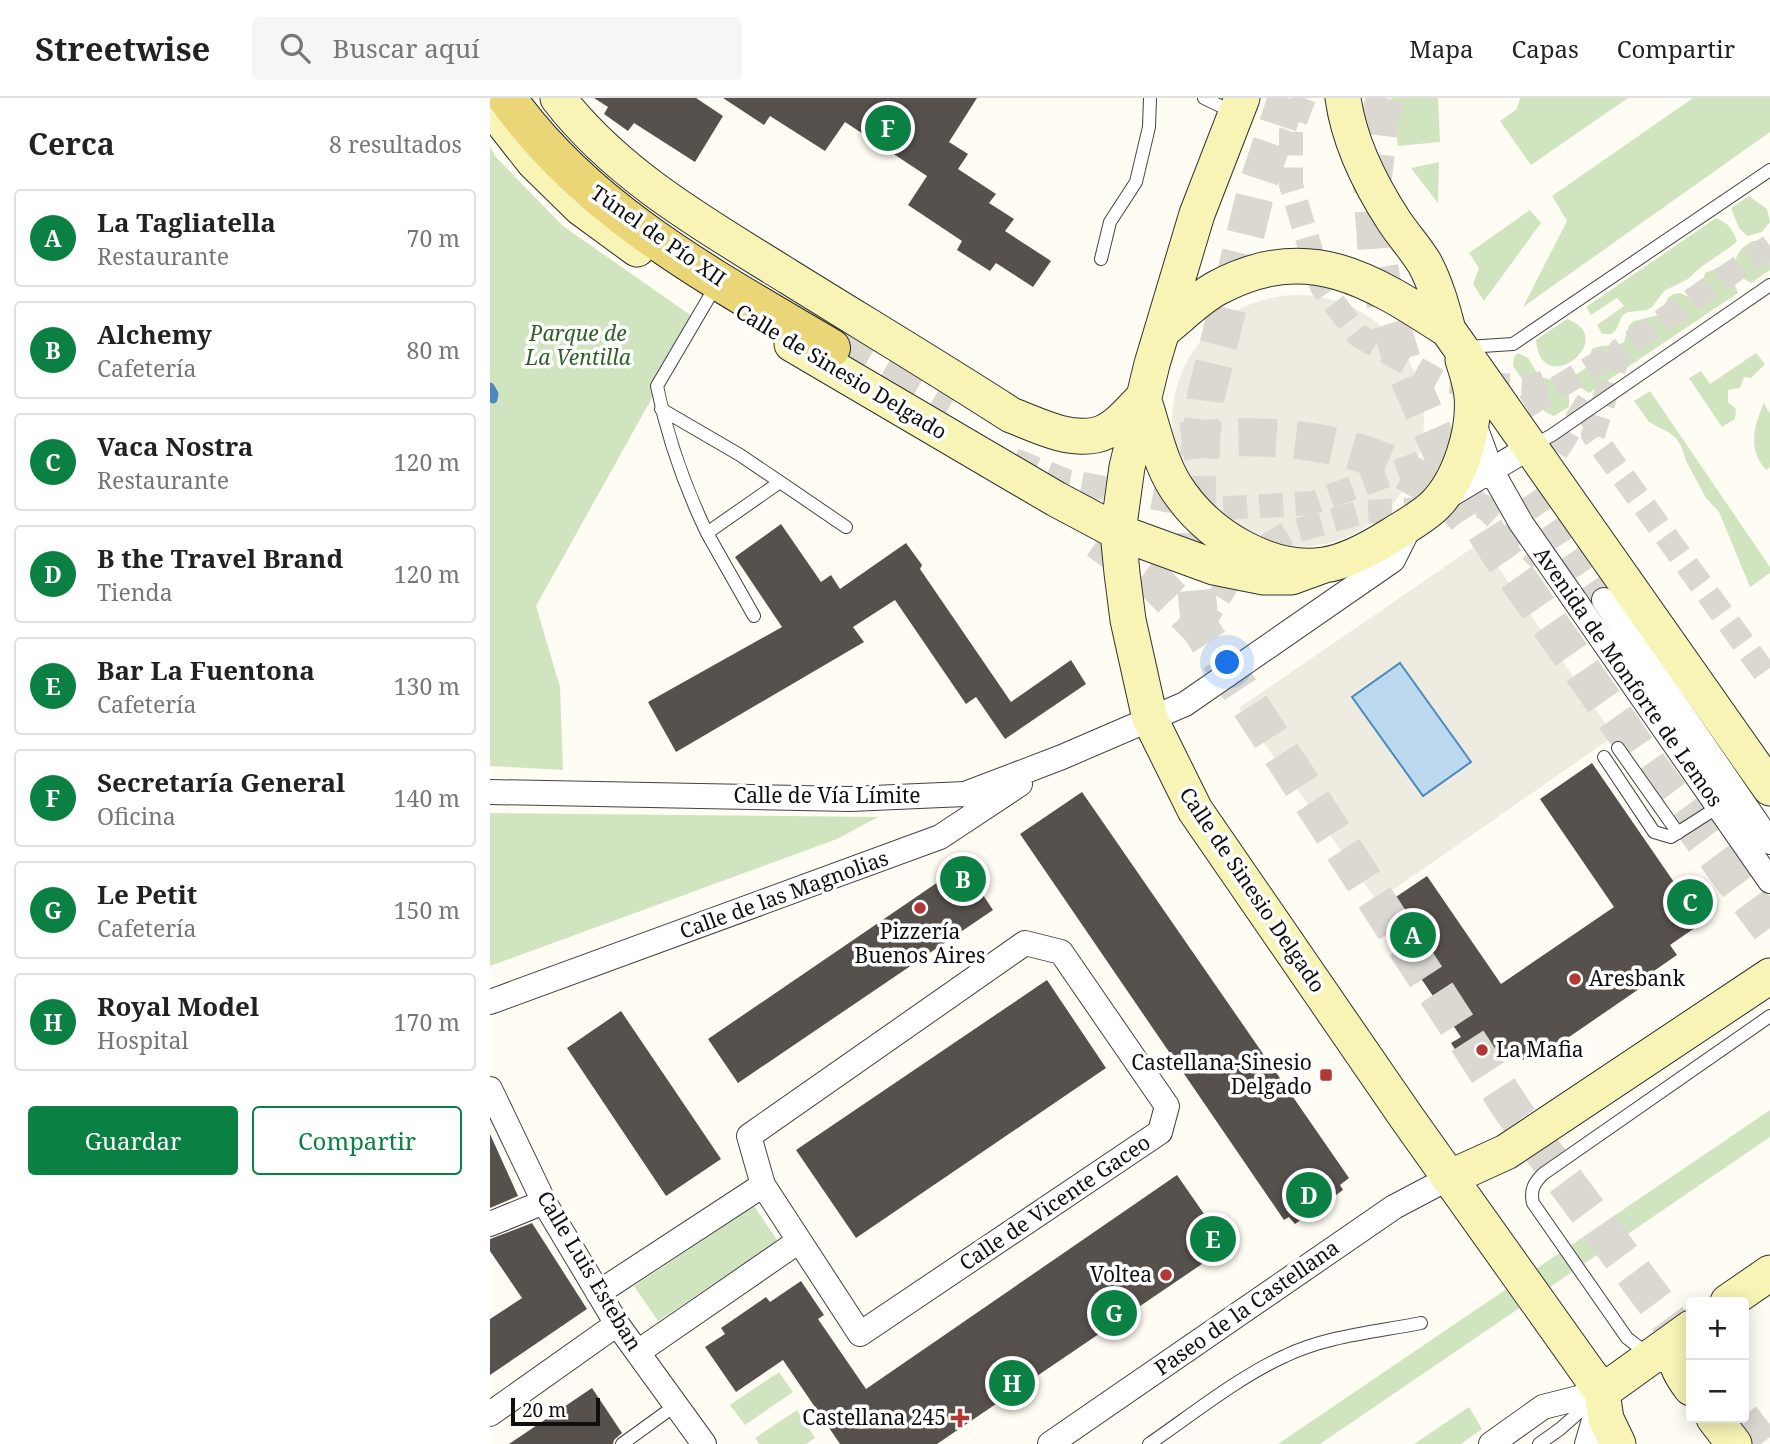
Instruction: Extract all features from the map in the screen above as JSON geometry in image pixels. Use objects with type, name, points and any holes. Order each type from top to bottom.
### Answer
[{"type":"main road","name":"Túnel de Pío XII","points":[[507,98],[542,142],[579,180],[619,214],[669,249],[836,340],[653,215],[572,148],[531,98]]},
{"type":"main road","points":[[558,98],[592,137],[620,162],[706,226],[1011,415],[1063,434],[1097,435],[1121,421],[1143,398]]},
{"type":"main road","name":"Avenida de Monforte de Lemos","points":[[1143,398],[1164,465],[1180,495],[1202,520],[1228,540],[1258,555],[1290,564],[1324,565],[1354,555],[1424,513],[1454,480],[1466,449],[1472,397],[1438,292],[1424,263],[1393,220],[1371,181],[1352,140],[1343,98]]},
{"type":"main road","name":"Calle de Sinesio Delgado","points":[[490,105],[534,162],[581,208],[638,250],[1056,499],[1118,532],[1214,567],[1264,577],[1291,577],[1324,565]]},
{"type":"main road","points":[[1118,532],[1127,467],[1143,398],[1197,214],[1239,106]]},
{"type":"main road","name":"Avenida de Monforte de Lemos","points":[[1163,331],[1216,289],[1247,275],[1293,265],[1326,267],[1349,274],[1405,302],[1454,339],[1770,788]]},
{"type":"main road","name":"Calle de Sinesio Delgado","points":[[1118,532],[1128,620],[1150,719],[1195,810],[1449,1178]]},
{"type":"main road","name":"Paseo de la Castellana","points":[[1449,1178],[1506,1152],[1770,976]]},
{"type":"main road","points":[[1449,1178],[1602,1392],[1606,1419],[1603,1443]]},
{"type":"main road","points":[[1735,1297],[1770,1273]]},
{"type":"main road","points":[[1602,1392],[1674,1340]]},
{"type":"main road","points":[[1674,1340],[1676,1364],[1686,1380]]},
{"type":"main road","points":[[1718,1423],[1734,1444]]},
{"type":"street","name":"Avenida de Monforte de Lemos","points":[[1471,414],[1491,471],[1544,557],[1770,881]]},
{"type":"street","name":"Avenida de Monforte de Lemos","points":[[1424,513],[1530,447]]},
{"type":"street","name":"Calle de Vía Límite","points":[[490,792],[850,799],[965,794],[1062,757],[1185,704],[1393,560],[1424,513]]},
{"type":"street","points":[[1604,600],[1770,842]]},
{"type":"street","name":"Calle de las Magnolias","points":[[490,1002],[940,837],[1062,757]]},
{"type":"street","name":"Calle de Vicente Gaceo","points":[[1025,943],[1060,952],[1167,1106],[1160,1132],[860,1334],[799,1241],[763,1185],[749,1136],[1025,943]]},
{"type":"street","name":"Calle Luis Esteban","points":[[490,1089],[544,1202],[598,1293],[617,1324],[705,1444]]},
{"type":"street","name":"Paseo de la Castellana","points":[[1050,1444],[1394,1207],[1449,1178]]},
{"type":"street","points":[[598,1293],[763,1185]]},
{"type":"street","points":[[490,1224],[544,1202]]},
{"type":"street","points":[[638,1352],[799,1241]]},
{"type":"street","points":[[490,1414],[617,1324]]},
{"type":"street","points":[[1491,1444],[1543,1407],[1602,1392]]},
{"type":"lane","points":[[1101,259],[1111,222],[1136,182],[1149,127],[1150,98]]},
{"type":"lane","points":[[1204,98],[1239,106]]},
{"type":"lane","points":[[1454,339],[1513,344],[1770,170]]},
{"type":"lane","points":[[1530,447],[1552,435],[1770,285]]},
{"type":"lane","points":[[711,294],[657,386],[688,494],[754,616]]},
{"type":"lane","points":[[662,409],[740,455],[846,527]]},
{"type":"lane","points":[[707,533],[780,482]]},
{"type":"lane","points":[[1618,748],[1678,833]]},
{"type":"lane","points":[[1604,757],[1654,832],[1671,837],[1718,807]]},
{"type":"lane","points":[[1674,1340],[1640,1348],[1627,1338],[1533,1203],[1531,1194],[1535,1182],[1543,1174],[1770,1016]]},
{"type":"lane","points":[[1149,1444],[1253,1374],[1285,1356],[1323,1342],[1421,1323]]},
{"type":"lane","points":[[1539,1444],[1602,1392]]},
{"type":"lane","points":[[622,1444],[676,1405]]},
{"type":"green space","points":[[1391,98],[1438,98],[1440,142],[1398,146]]},
{"type":"green space","points":[[1520,98],[1628,98],[1531,165],[1500,121],[1517,109]]},
{"type":"green space","points":[[1693,98],[1770,98],[1770,132],[1523,307],[1567,221],[1552,196]]},
{"type":"green space","name":"Parque de La Ventilla","points":[[490,146],[495,156],[563,226],[696,319],[536,606],[560,687],[563,770],[490,766]]},
{"type":"green space","points":[[1439,162],[1438,203],[1411,168]]},
{"type":"green space","points":[[1749,196],[1767,209],[1770,222],[1762,232],[1747,236],[1739,228],[1731,208]]},
{"type":"green space","points":[[1530,210],[1541,223],[1484,301],[1473,284],[1479,268],[1469,253]]},
{"type":"green space","points":[[1716,218],[1729,226],[1737,241],[1688,279],[1664,291],[1653,306],[1647,310],[1628,312],[1622,316],[1616,330],[1611,334],[1602,334],[1597,325],[1624,306],[1617,298],[1591,315],[1586,307]]},
{"type":"green space","points":[[1753,241],[1761,241],[1770,247],[1770,270],[1751,283],[1739,273],[1736,262],[1741,250]]},
{"type":"green space","points":[[1720,267],[1729,271],[1738,293],[1589,393],[1577,385],[1576,374],[1586,368],[1592,349],[1624,342],[1629,325],[1634,321],[1659,315],[1673,294],[1680,293],[1696,300],[1704,298],[1705,273]]},
{"type":"green space","points":[[1567,319],[1581,328],[1586,339],[1574,360],[1562,366],[1551,366],[1541,358],[1536,340]]},
{"type":"green space","points":[[1518,353],[1528,358],[1539,376],[1562,384],[1568,392],[1569,407],[1554,416],[1545,412],[1513,366],[1514,357]]},
{"type":"green space","points":[[1756,353],[1765,364],[1751,378],[1744,377],[1740,388],[1728,390],[1728,402],[1736,409],[1735,419],[1722,427],[1689,378],[1701,371],[1710,384]]},
{"type":"green space","points":[[1650,391],[1770,567],[1770,573],[1750,587],[1719,512],[1706,498],[1676,438],[1649,422],[1634,401]]},
{"type":"green space","points":[[1764,403],[1770,414],[1770,467],[1766,470],[1754,446],[1757,420]]},
{"type":"green space","points":[[490,813],[878,817],[837,839],[490,966]]},
{"type":"green space","points":[[1770,1110],[1770,1137],[1320,1444],[1278,1444]]},
{"type":"green space","points":[[754,1206],[778,1241],[658,1321],[634,1286]]},
{"type":"green space","points":[[779,1372],[793,1392],[745,1425],[730,1405]]},
{"type":"green space","points":[[1469,1407],[1482,1429],[1461,1444],[1414,1444]]},
{"type":"green space","points":[[797,1410],[815,1438],[806,1444],[759,1444],[755,1438]]},
{"type":"shaded area","points":[[1298,295],[1335,300],[1368,316],[1387,332],[1403,351],[1419,384],[1424,421],[1419,458],[1403,491],[1387,510],[1368,526],[1335,542],[1298,547],[1261,542],[1228,526],[1209,510],[1193,491],[1177,458],[1172,421],[1177,384],[1193,351],[1209,332],[1228,316],[1261,300]]},
{"type":"shaded area","points":[[1481,542],[1614,736],[1377,901],[1239,708]]},
{"type":"water","points":[[1400,663],[1471,762],[1423,796],[1352,697]]},
{"type":"building","points":[[594,98],[696,98],[723,116],[695,162],[634,123],[628,131],[604,114],[608,107]]},
{"type":"building","points":[[723,98],[977,98],[949,142],[968,154],[958,169],[996,194],[989,203],[1014,219],[1005,231],[1051,261],[1033,287],[996,263],[990,271],[957,250],[962,241],[908,205],[927,176],[845,122],[825,151],[770,116],[764,125]]},
{"type":"building","points":[[781,524],[821,582],[831,575],[840,589],[906,543],[922,565],[920,569],[1011,702],[1071,660],[1086,684],[1005,739],[976,697],[966,704],[895,600],[853,627],[864,642],[676,752],[648,702],[782,627],[735,557]]},
{"type":"building","points":[[1592,763],[1678,888],[1688,881],[1712,916],[1670,945],[1677,955],[1651,973],[1655,978],[1553,1048],[1549,1042],[1523,1060],[1516,1050],[1474,1079],[1451,1043],[1461,1037],[1375,911],[1427,876],[1501,984],[1614,907],[1540,799]]},
{"type":"building","points":[[1082,792],[1349,1178],[1340,1185],[1343,1190],[1295,1224],[1289,1217],[1284,1220],[1020,834]]},
{"type":"building","points":[[963,865],[993,910],[738,1083],[708,1039]]},
{"type":"building","points":[[1047,980],[1106,1068],[856,1238],[796,1150]]},
{"type":"building","points":[[621,1011],[721,1159],[666,1196],[567,1048]]},
{"type":"building","points":[[490,1134],[518,1196],[490,1208]]},
{"type":"building","points":[[1177,1175],[1227,1247],[937,1444],[840,1444],[783,1360],[736,1392],[705,1347],[725,1334],[721,1328],[766,1297],[770,1302],[801,1281],[824,1315],[818,1319],[866,1389]]},
{"type":"building","points":[[532,1223],[587,1309],[490,1375],[490,1319],[522,1298],[490,1251],[490,1239]]},
{"type":"building","points":[[592,1388],[622,1433],[613,1444],[509,1444]]},
{"type":"waterway","points":[[490,387],[494,394],[493,399]]},
{"type":"tunnel","points":[[1200,628],[1196,584],[1197,473],[1206,396],[1257,187],[1287,98]]},
{"type":"tunnel","points":[[1304,98],[1291,132],[1291,185],[1322,287],[1359,336],[1439,381],[1533,387],[1555,378]]},
{"type":"tunnel","points":[[1385,98],[1380,117],[1372,186],[1377,255],[1387,312],[1404,367],[1455,482],[1497,549],[1651,769],[1770,928]]},
{"type":"tunnel","points":[[1770,246],[1620,350],[1593,435],[1770,680]]},
{"type":"tunnel","points":[[841,331],[955,397]]},
{"type":"tunnel","points":[[1014,460],[1067,481],[1212,509],[1312,503],[1450,452],[1620,350]]},
{"type":"tunnel","points":[[1588,401],[1531,492],[1604,600]]},
{"type":"tunnel","points":[[1125,446],[1253,437],[1320,443],[1353,451],[1414,476],[1441,494],[1466,517]]},
{"type":"tunnel","points":[[1200,628],[1242,561],[1288,533],[1362,512],[1483,506],[1540,559]]},
{"type":"tunnel","points":[[1098,540],[1152,579],[1200,628],[1513,1111],[1686,1343]]},
{"type":"tunnel","points":[[1745,1423],[1761,1444]]},
{"type":"place","name":"Secretaría General","points":[[888,128]]},
{"type":"place","name":"Alchemy","points":[[963,879]]},
{"type":"place","name":"Vaca Nostra","points":[[1690,902]]},
{"type":"place","name":"Pizzería Buenos Aires","points":[[920,908]]},
{"type":"place","name":"La Tagliatella","points":[[1413,935]]},
{"type":"place","name":"Aresbank","points":[[1575,979]]},
{"type":"place","name":"La Mafia","points":[[1482,1050]]},
{"type":"place","name":"Castellana-Sinesio Delgado","points":[[1326,1075]]},
{"type":"place","name":"B the Travel Brand","points":[[1309,1195]]},
{"type":"place","name":"Bar La Fuentona","points":[[1213,1239]]},
{"type":"place","name":"Voltea","points":[[1166,1275]]},
{"type":"place","name":"Le Petit","points":[[1114,1313]]},
{"type":"place","name":"Royal Model","points":[[1012,1383]]},
{"type":"place","name":"Castellana 245","points":[[960,1418]]}]
